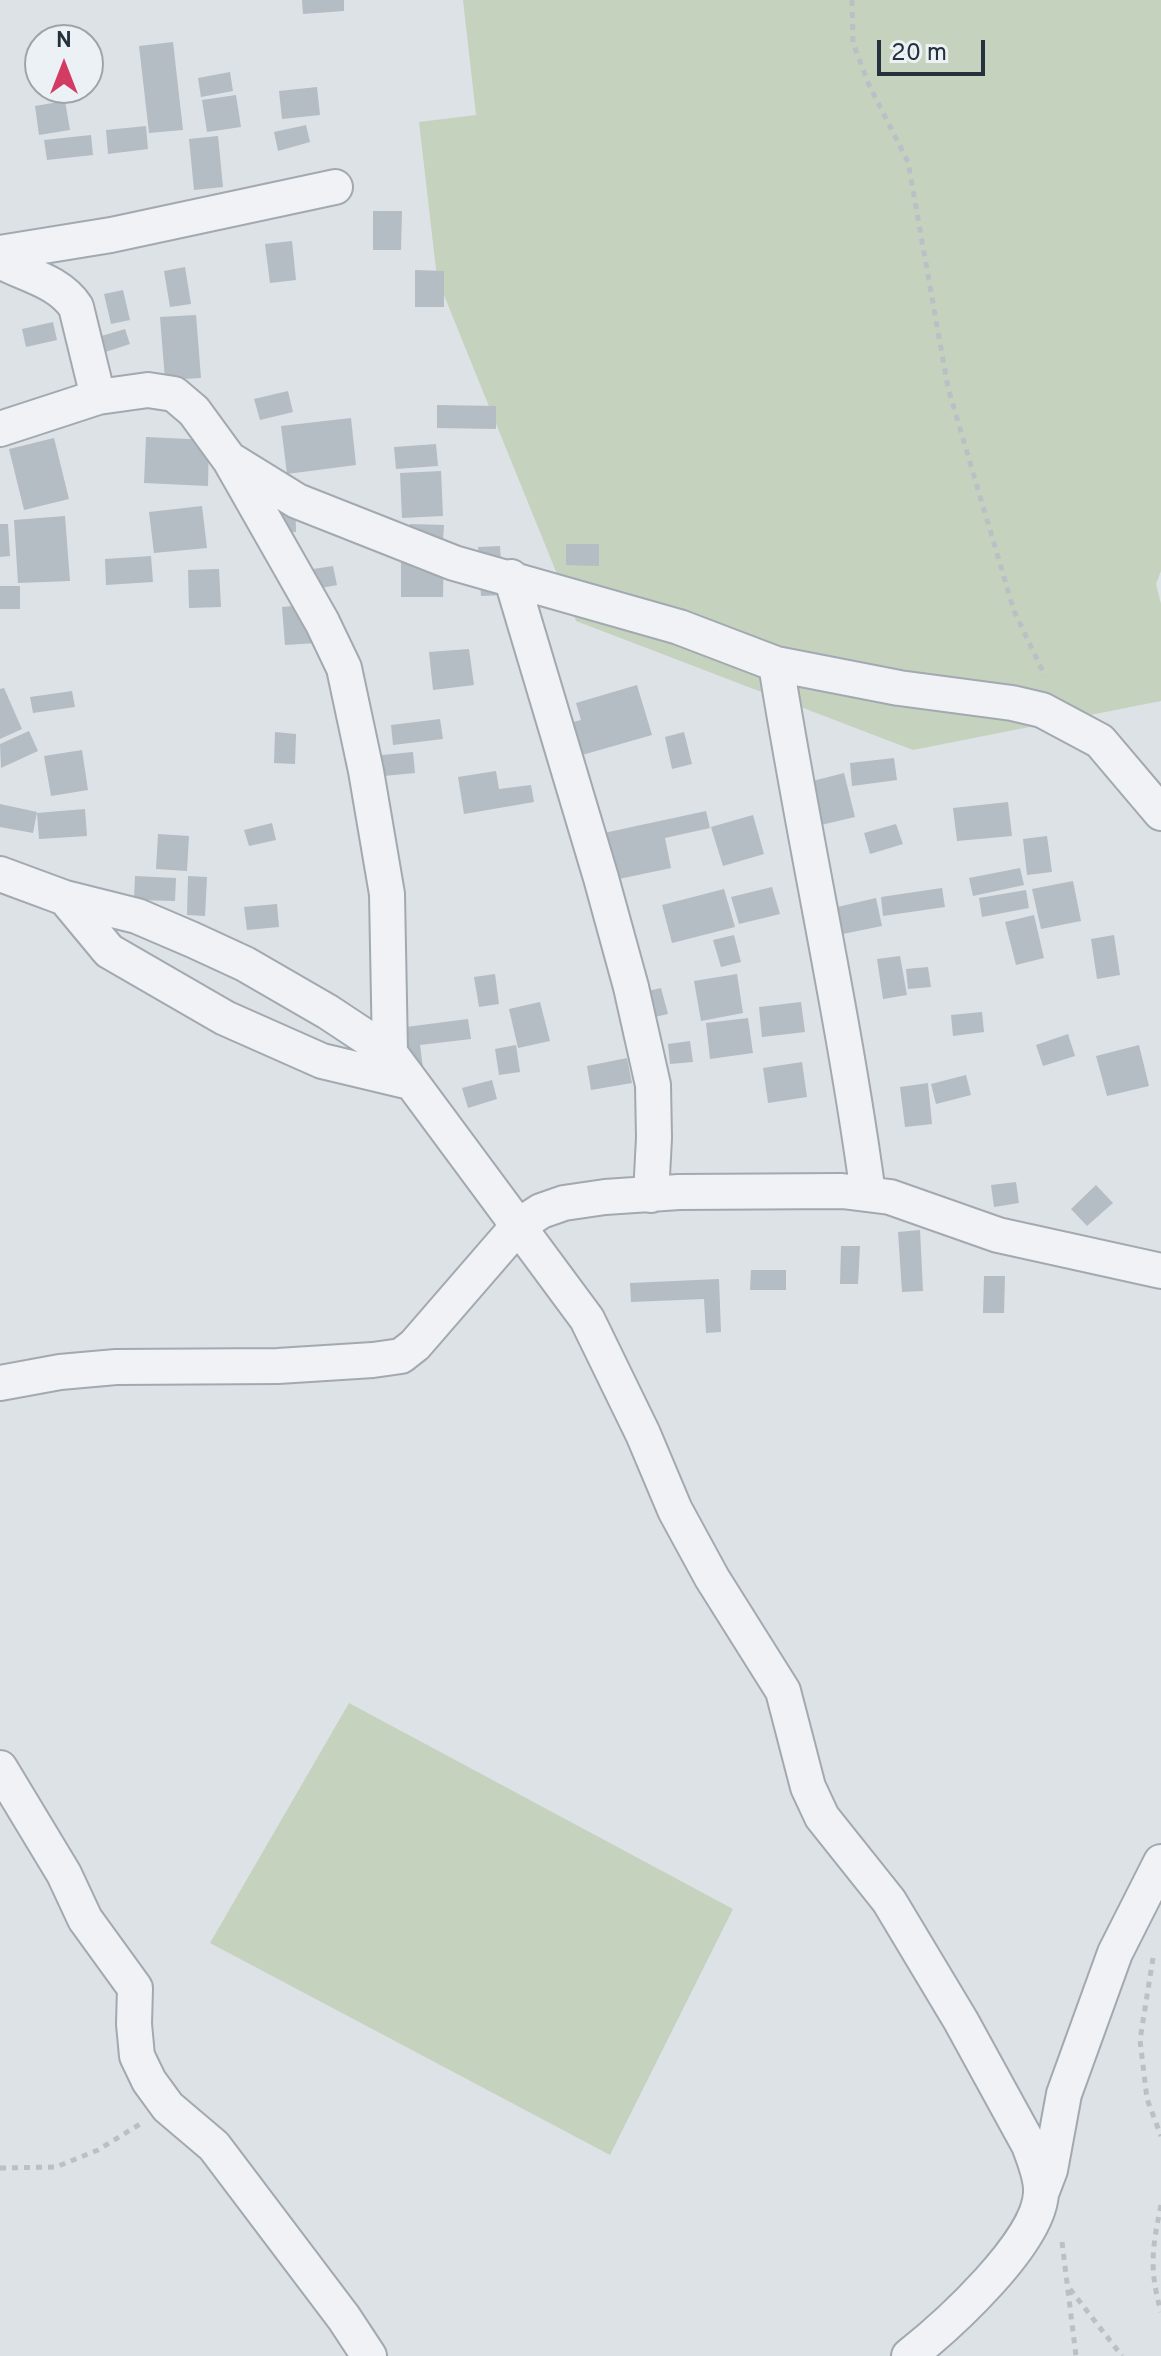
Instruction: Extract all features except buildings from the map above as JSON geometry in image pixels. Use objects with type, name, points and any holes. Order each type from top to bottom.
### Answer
[{"type":"street","points":[[0,253],[111,235],[335,187]]},
{"type":"street","points":[[0,261],[56,286],[68,295],[76,307],[98,397]]},
{"type":"street","points":[[0,429],[98,397],[148,390],[174,394],[194,411],[229,459],[322,622],[344,668],[387,894],[390,1053]]},
{"type":"street","points":[[229,459],[297,501],[454,563],[679,627],[776,664],[899,688],[1042,710],[1100,741],[1161,813]]},
{"type":"street","points":[[511,577],[631,987],[653,1085],[651,1195]]},
{"type":"street","points":[[776,664],[792,767],[852,1077],[868,1194]]},
{"type":"street","points":[[0,874],[65,898],[137,916],[245,964],[328,1012],[390,1053],[587,1319],[643,1434],[675,1510],[712,1578],[783,1691],[808,1787],[822,1817],[889,1901],[961,2021],[1029,2145],[1037,2166],[1041,2193]]},
{"type":"street","points":[[65,898],[109,951],[225,1018],[322,1061],[410,1082]]},
{"type":"street","points":[[0,1383],[60,1372],[116,1367],[278,1366],[401,1356],[421,1338],[518,1226],[541,1211],[564,1203],[605,1197],[827,1191],[868,1194],[890,1197],[998,1235],[1161,1271]]},
{"type":"street","points":[[0,1768],[64,1874],[85,1919],[135,1988],[137,2056],[149,2081],[168,2107],[214,2146],[344,2318],[369,2356]]},
{"type":"street","points":[[909,2356],[959,2313],[992,2278],[1026,2234],[1050,2170],[1064,2094],[1115,1953],[1161,1862]]},
{"type":"path","points":[[852,0],[853,43],[869,85],[908,162],[948,388],[1014,611],[1045,677],[1054,687]]},
{"type":"path","points":[[1154,1953],[1140,2040],[1147,2099],[1161,2136]]},
{"type":"path","points":[[0,2168],[56,2167],[98,2150],[168,2107]]},
{"type":"path","points":[[1161,2205],[1152,2248],[1152,2280],[1161,2312]]},
{"type":"path","points":[[1061,2235],[1076,2356]]},
{"type":"path","points":[[1069,2288],[1122,2356]]},
{"type":"green space","points":[[463,0],[1161,0],[1161,571],[1156,584],[1161,604],[1161,701],[913,750],[576,621],[437,278],[419,122],[476,115]]},
{"type":"green space","points":[[349,1703],[733,1909],[610,2155],[210,1943]]}]
